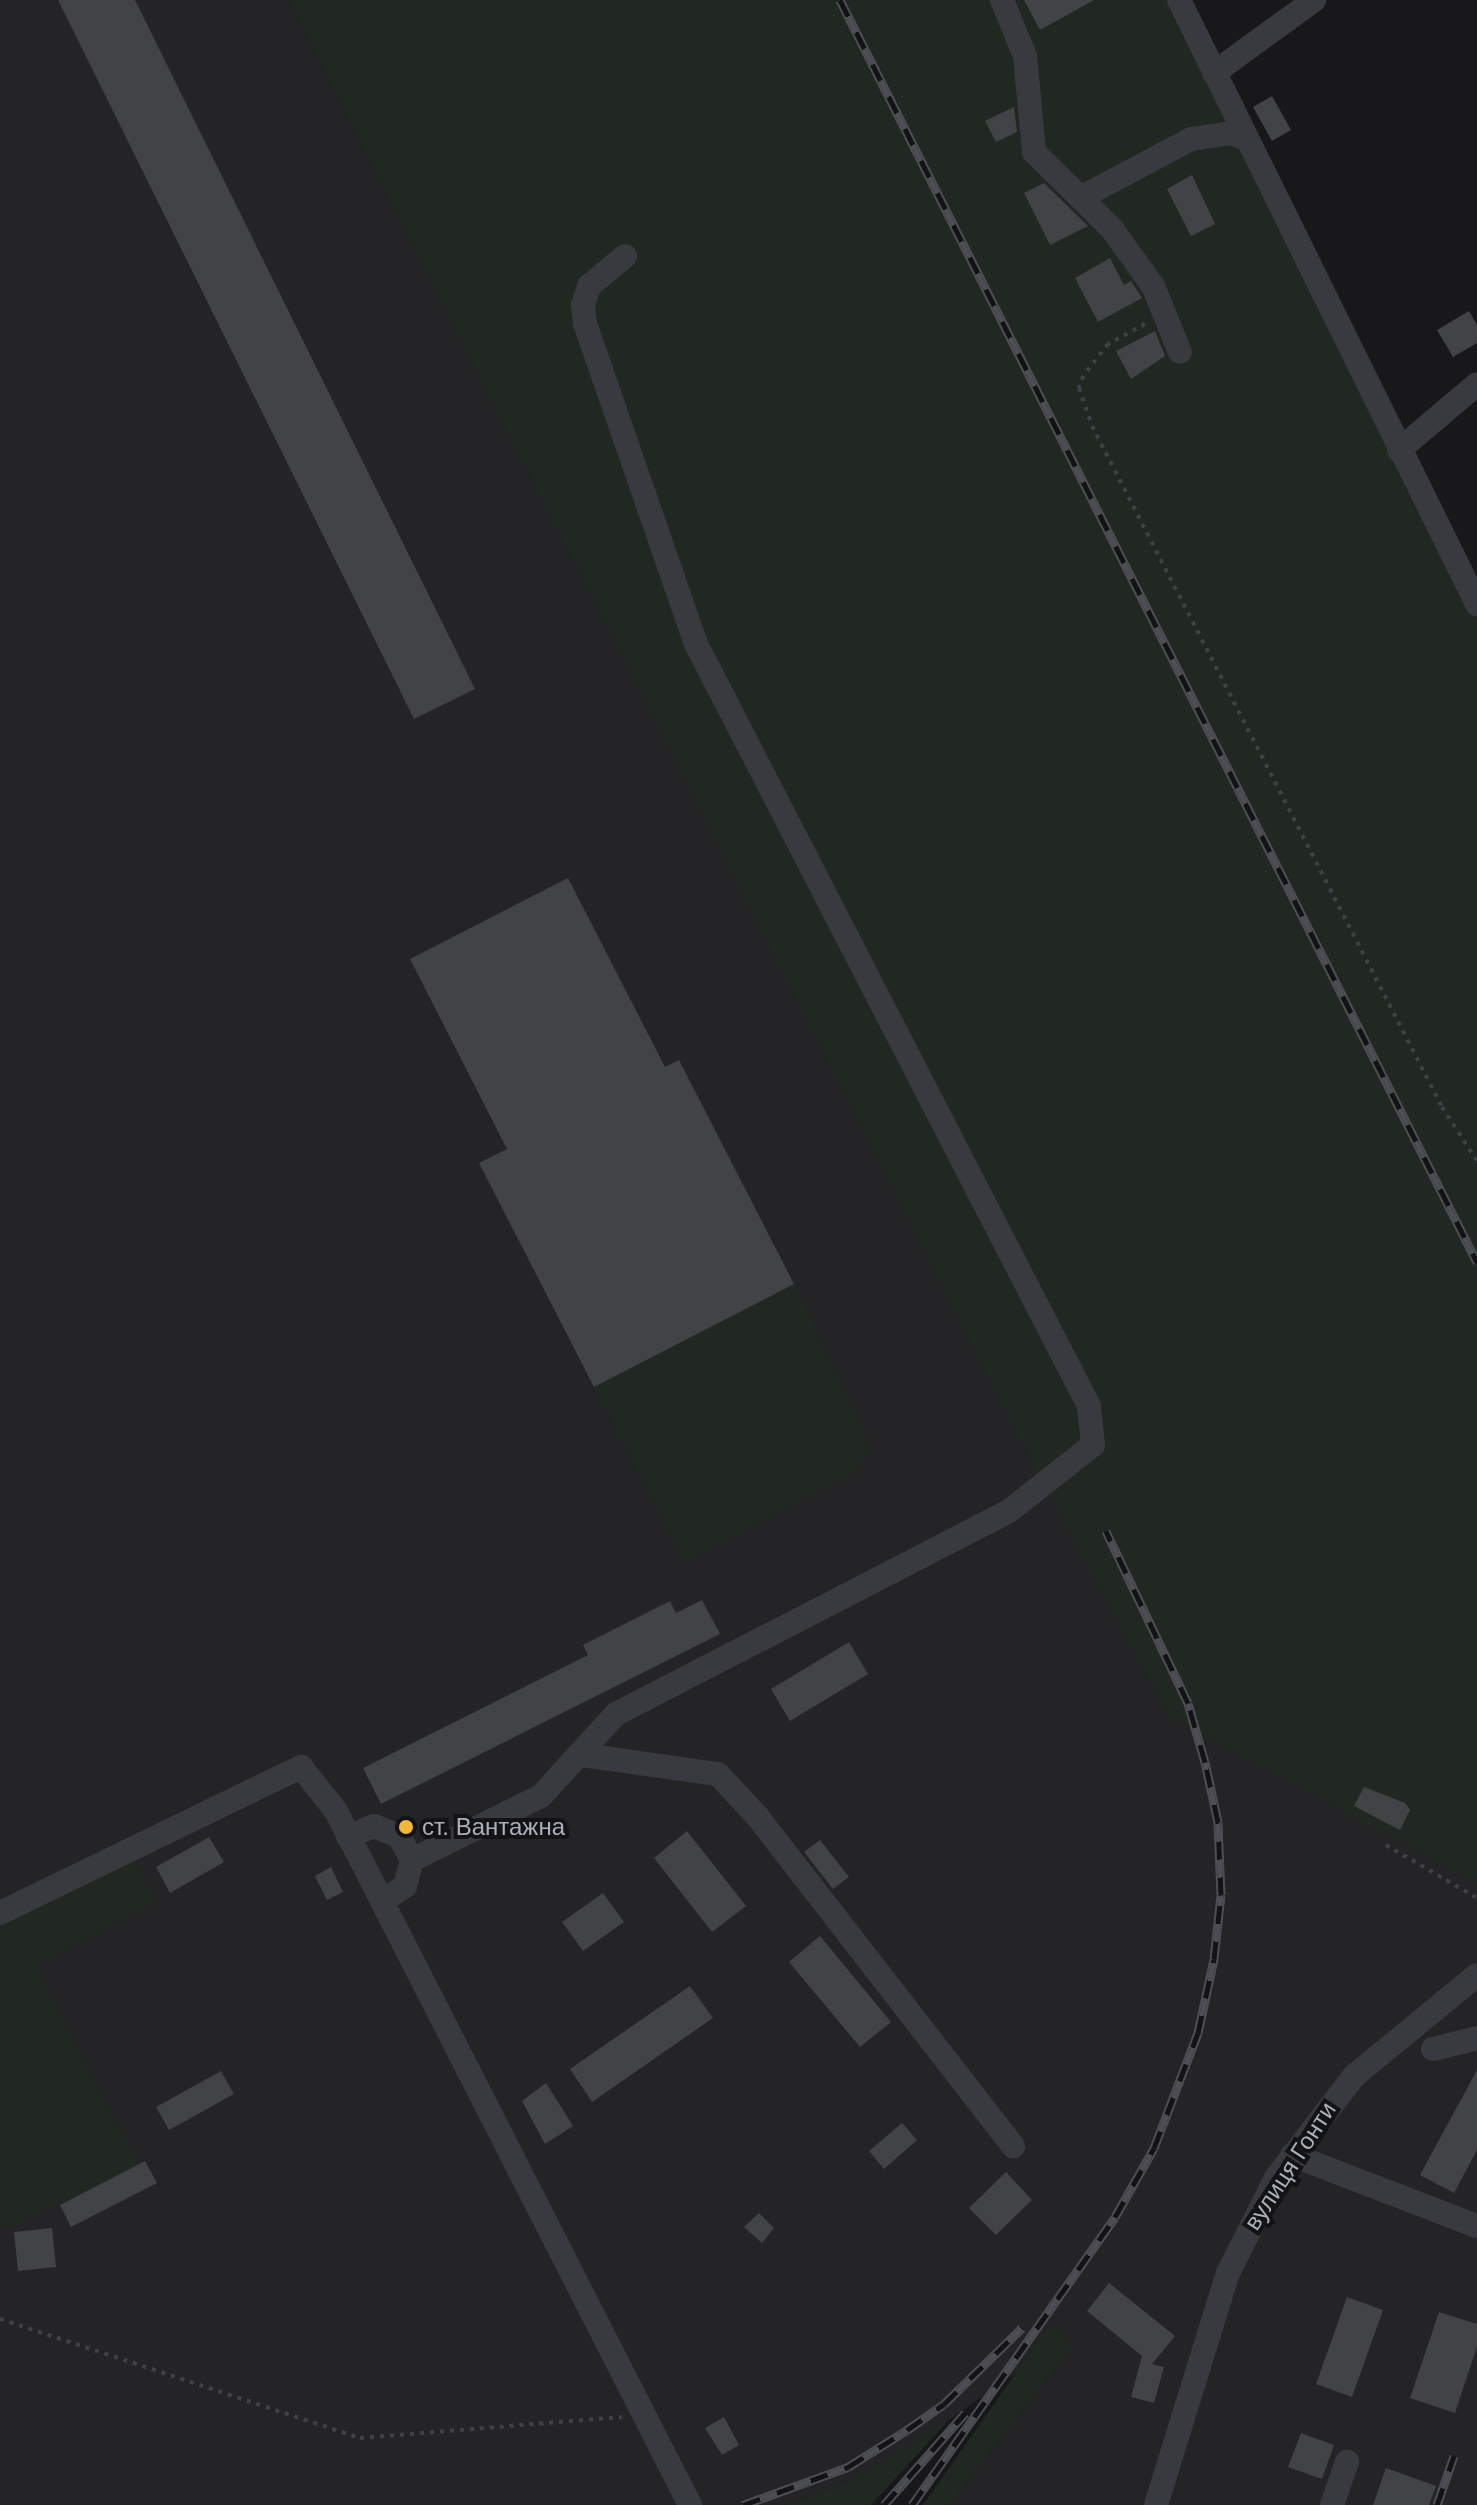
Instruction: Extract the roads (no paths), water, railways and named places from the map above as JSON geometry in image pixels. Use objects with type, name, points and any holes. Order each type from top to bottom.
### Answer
[{"type":"street","points":[[1002,0],[1025,56],[1034,152],[1082,197],[1153,286],[1180,352]]},
{"type":"street","points":[[1179,0],[1477,604]]},
{"type":"street","points":[[1214,73],[1314,0]]},
{"type":"street","points":[[1082,197],[1191,139],[1231,133],[1247,139]]},
{"type":"street","points":[[412,1860],[541,1796],[582,1755],[616,1714],[1009,1511],[1093,1445],[1089,1406],[696,644],[585,324],[583,305],[589,286],[625,256]]},
{"type":"street","points":[[1399,450],[1477,384]]},
{"type":"street","points":[[582,1755],[718,1774],[757,1816],[1013,2146]]},
{"type":"street","points":[[0,1913],[301,1767],[336,1811],[690,2505]]},
{"type":"street","points":[[348,1837],[374,1826],[399,1836],[412,1860],[405,1886],[383,1901]]},
{"type":"street","name":"вулиця Гонти","points":[[1156,2505],[1228,2273],[1292,2155],[1354,2076],[1477,1975]]},
{"type":"street","points":[[1433,2049],[1477,2038]]},
{"type":"street","points":[[1292,2155],[1474,2217]]},
{"type":"street","points":[[1332,2505],[1347,2462]]},
{"type":"railway","points":[[840,0],[1477,1262]]},
{"type":"railway","points":[[912,2505],[1115,2217],[1154,2148],[1198,2033],[1214,1959],[1221,1895],[1218,1822],[1205,1762],[1188,1703],[1106,1531]]},
{"type":"railway","points":[[743,2505],[848,2467],[907,2430],[944,2404],[1022,2328]]},
{"type":"railway","points":[[884,2505],[965,2413]]},
{"type":"railway","points":[[1437,2505],[1454,2456]]},
{"type":"place","name":"ст. Вантажна","points":[[406,1827]]}]
